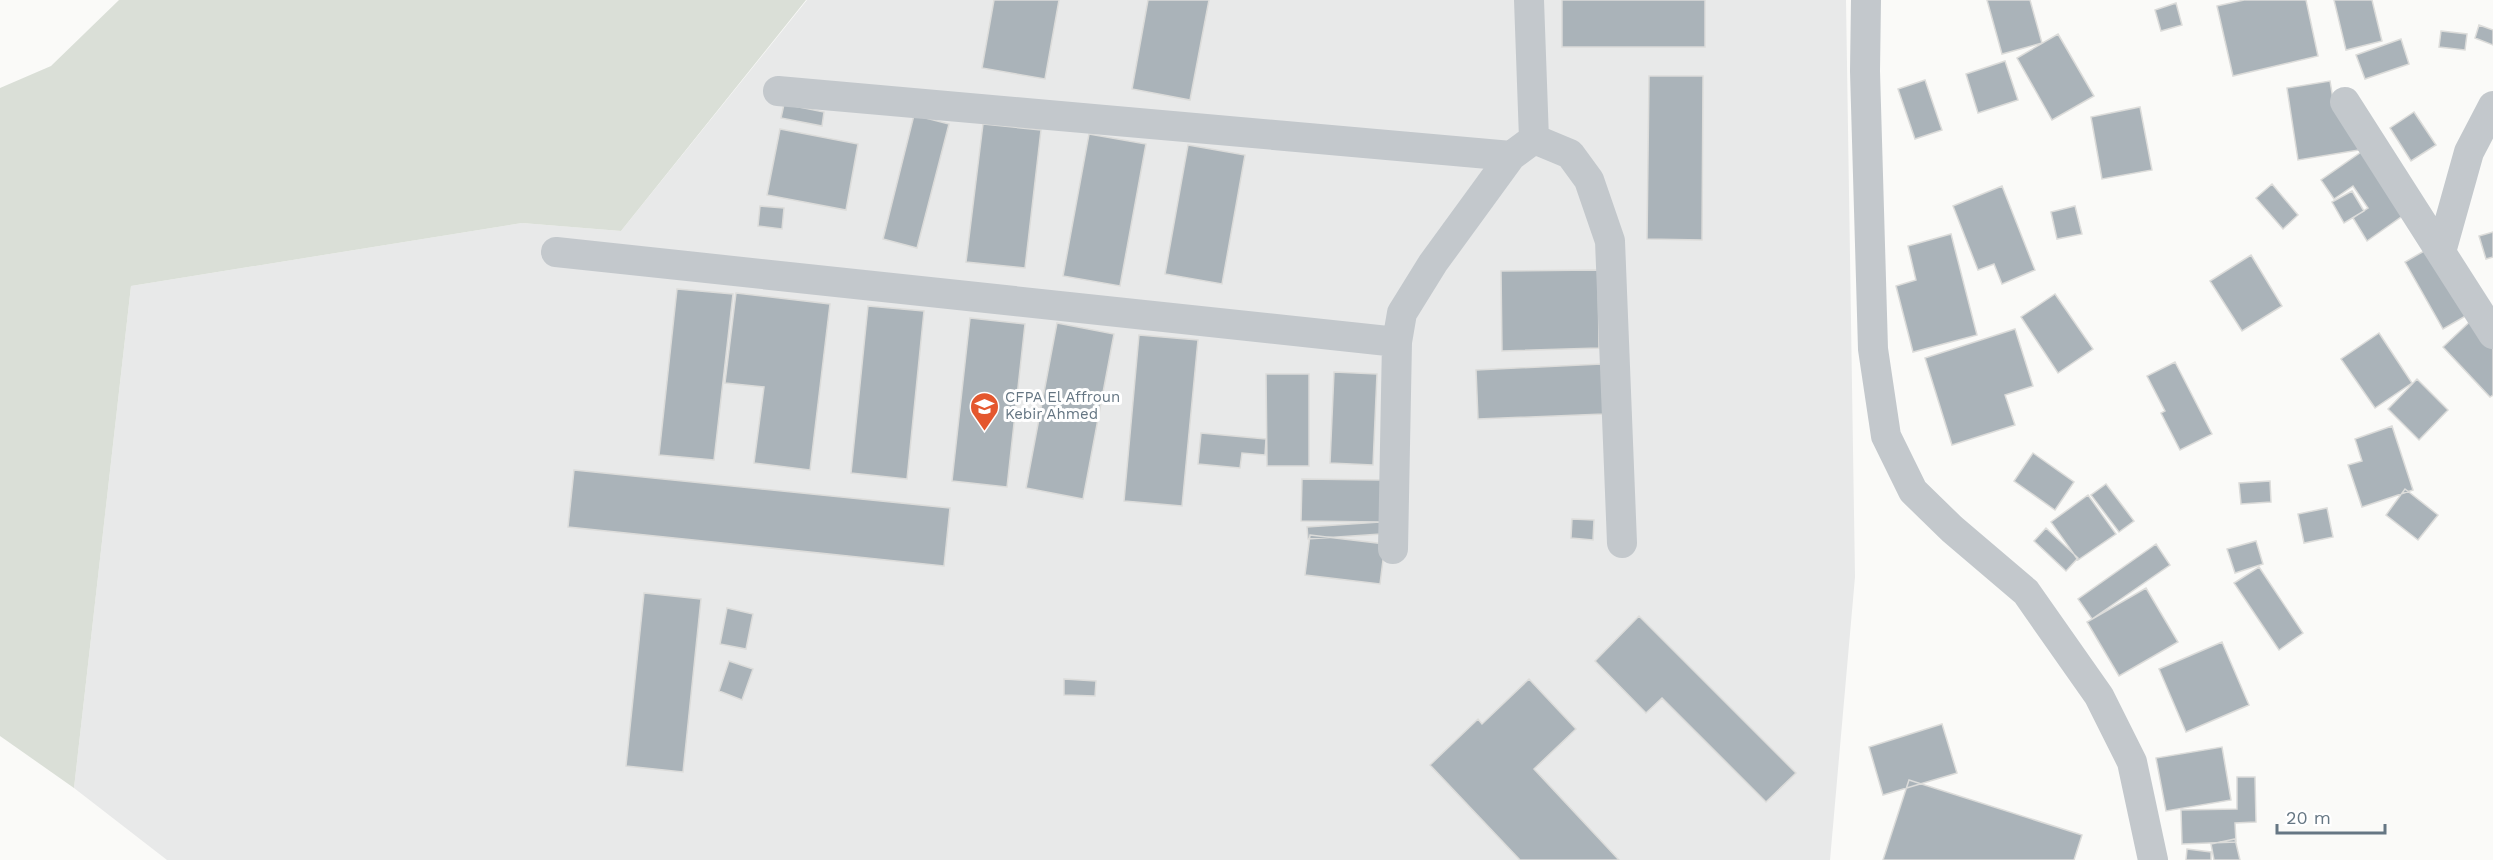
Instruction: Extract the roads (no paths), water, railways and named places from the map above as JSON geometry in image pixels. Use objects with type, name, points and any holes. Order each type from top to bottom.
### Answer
[{"type":"street","points":[[1393,549],[1397,342],[1402,313],[1433,263],[1523,148],[1529,0]]},
{"type":"street","points":[[1866,0],[1865,70],[1873,349],[1886,436],[1913,491],[1952,529],[2026,592],[2098,696],[2132,762],[2153,860]]},
{"type":"street","points":[[778,90],[1523,148],[1570,154],[1589,180],[1610,241],[1622,543]]},
{"type":"street","points":[[2345,102],[2493,334]]},
{"type":"street","points":[[2441,252],[2469,152],[2493,106]]},
{"type":"street","points":[[556,252],[1397,342]]},
{"type":"place","name":"CFPA El Affroun Kebir Ahmed","points":[[984,432]]}]
